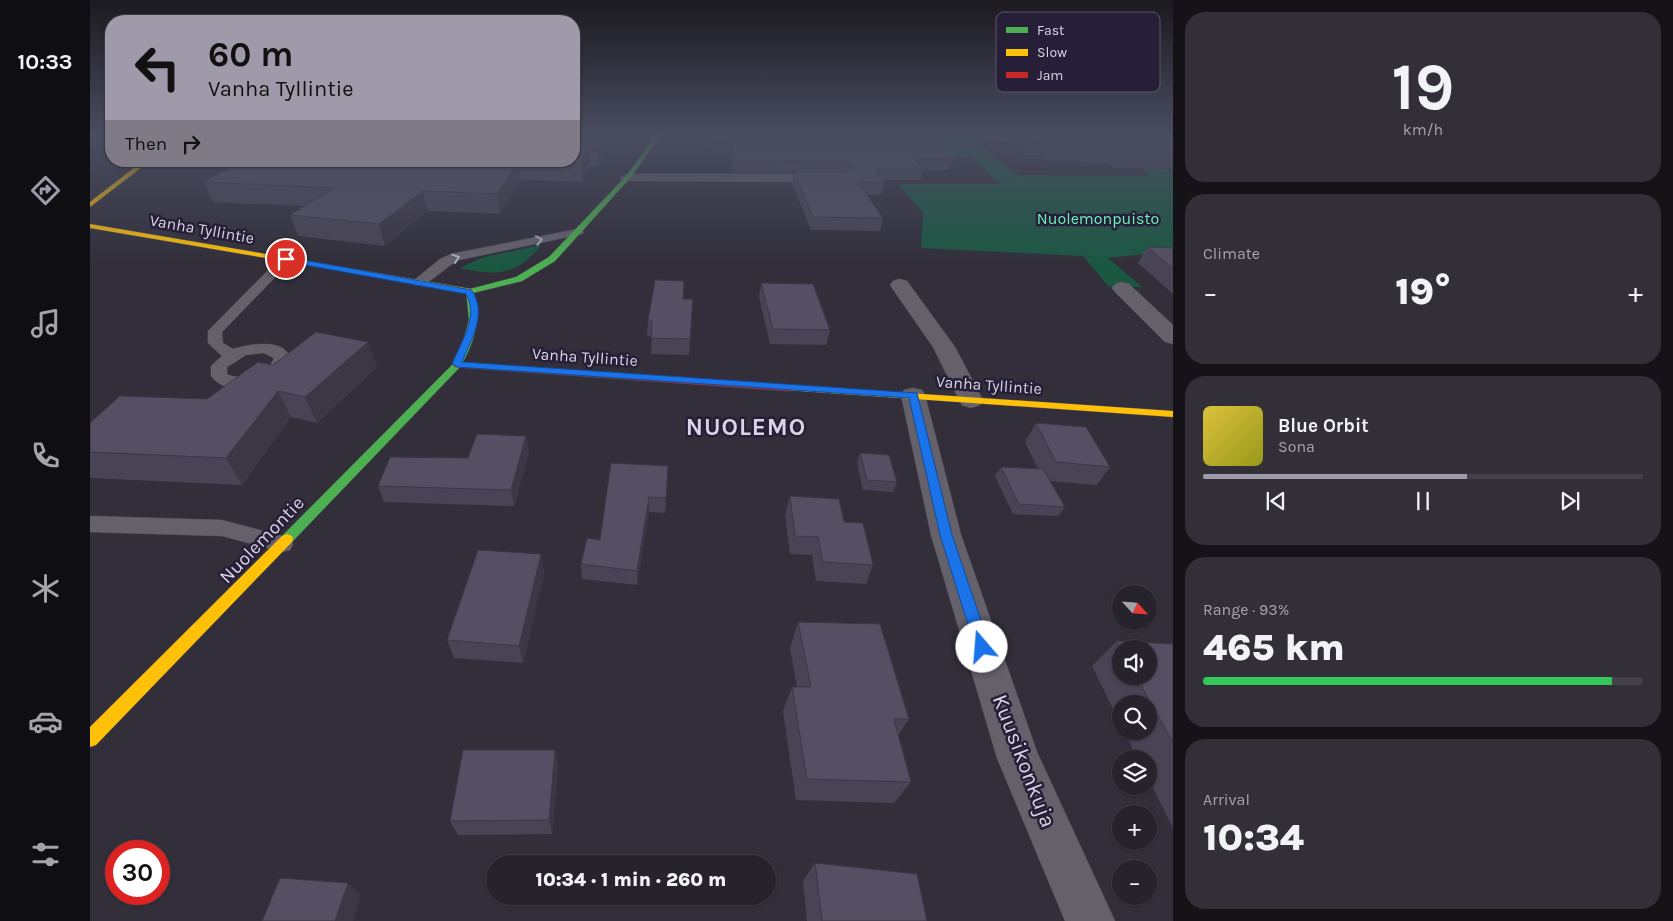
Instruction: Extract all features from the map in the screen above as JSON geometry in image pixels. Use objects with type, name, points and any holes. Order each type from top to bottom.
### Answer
[{"type":"main road","points":[[90,205],[125,178]]},
{"type":"main road","points":[[457,364],[476,316],[475,302],[469,292],[514,280],[536,271],[578,232],[627,178]]},
{"type":"main road","name":"Vanha Tyllintie","points":[[90,226],[469,292]]},
{"type":"main road","name":"Vanha Tyllintie","points":[[457,364],[1173,414]]},
{"type":"main road","name":"Nuolemontie","points":[[90,739],[457,364]]},
{"type":"street","points":[[627,178],[844,178]]},
{"type":"street","points":[[900,285],[944,347],[972,400]]},
{"type":"street","points":[[1122,288],[1173,337]]},
{"type":"street","name":"Kuusikonkuja","points":[[913,396],[946,535],[1018,758],[1090,921]]},
{"type":"lane","points":[[419,282],[455,257],[578,232]]},
{"type":"lane","points":[[232,355],[220,348],[215,342],[213,337],[215,331],[286,259]]},
{"type":"lane","points":[[90,524],[222,528],[282,544]]},
{"type":"green space","name":"Nuolemonpuisto","points":[[993,178],[1173,178],[1173,251],[1108,258],[1142,287],[1109,287],[1083,256],[921,248],[923,213],[898,184],[1000,184]]},
{"type":"green space","points":[[541,245],[523,263],[505,271],[484,272],[460,268],[484,257]]},
{"type":"building","points":[[211,178],[508,178],[497,194],[423,191],[379,224],[290,215],[334,188],[204,182]]},
{"type":"building","points":[[797,178],[880,178],[884,183],[858,182],[883,218],[813,217]]},
{"type":"building","points":[[1147,247],[1173,248],[1173,269]]},
{"type":"building","points":[[655,280],[684,281],[683,299],[693,299],[690,339],[651,338],[652,321],[648,320]]},
{"type":"building","points":[[761,283],[813,284],[830,330],[773,329]]},
{"type":"building","points":[[316,332],[368,342],[305,397],[278,391],[226,458],[90,452],[90,423],[120,396],[207,399],[258,362],[273,365]]},
{"type":"building","points":[[1036,423],[1086,427],[1110,467],[1056,462]]},
{"type":"building","points":[[477,434],[526,436],[511,490],[378,486],[390,457],[468,458]]},
{"type":"building","points":[[860,453],[889,455],[897,482],[867,480]]},
{"type":"building","points":[[611,463],[668,466],[666,498],[649,497],[637,571],[581,564],[587,538],[600,540]]},
{"type":"building","points":[[1001,467],[1043,469],[1065,507],[1019,504]]},
{"type":"building","points":[[790,496],[839,499],[844,522],[863,523],[873,565],[823,562],[818,537],[795,536]]},
{"type":"building","points":[[478,550],[541,554],[519,646],[447,640]]},
{"type":"building","points":[[798,622],[880,624],[909,719],[894,719],[911,782],[807,779],[792,687],[811,687]]},
{"type":"building","points":[[1157,643],[1173,644],[1173,743],[1157,714],[1157,695],[1146,695],[1141,685],[1157,685]]},
{"type":"building","points":[[463,750],[555,750],[549,820],[450,821]]},
{"type":"building","points":[[815,863],[917,874],[927,921],[822,921]]},
{"type":"building","points":[[280,878],[348,883],[335,921],[262,921]]},
{"type":"traffic: fast","points":[[471,291],[519,279],[552,259],[627,178]]},
{"type":"traffic: fast","points":[[287,539],[457,365],[469,338],[473,320],[472,302],[469,292]]},
{"type":"traffic: slow","points":[[90,205],[125,178]]},
{"type":"traffic: slow","points":[[90,226],[471,291]]},
{"type":"traffic: slow","points":[[789,388],[1173,414]]},
{"type":"traffic: slow","points":[[90,739],[287,539]]},
{"type":"traffic: jam","points":[[457,365],[789,388]]},
{"type":"district","name":"NUOLEMO","points":[[746,427]]},
{"type":"route","points":[[286,259],[469,292],[475,302],[476,316],[466,347],[457,364],[913,396],[946,535],[982,647]]}]
